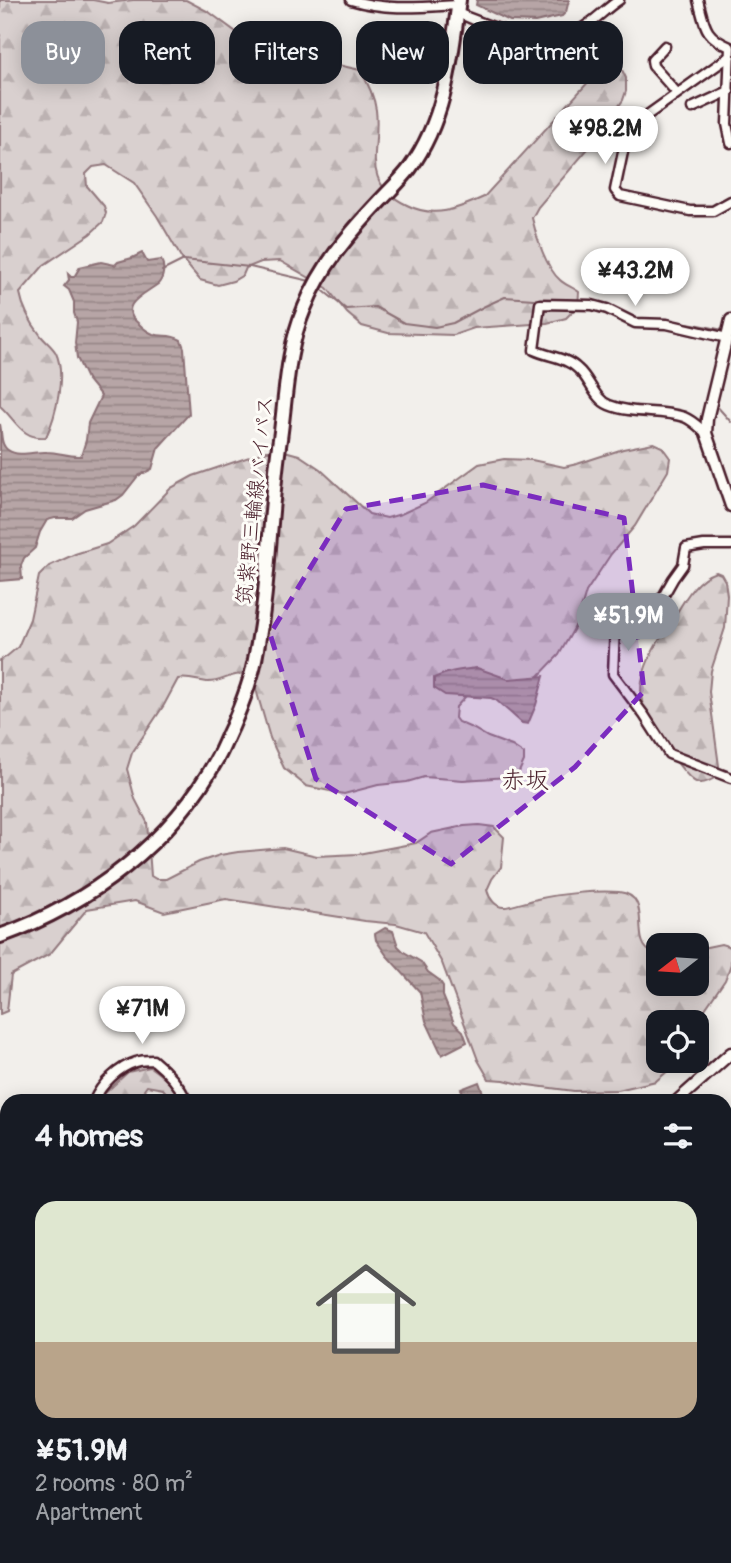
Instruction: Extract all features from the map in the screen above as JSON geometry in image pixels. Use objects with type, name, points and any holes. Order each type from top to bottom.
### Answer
[{"type":"main road","name":"筑紫野三輪線バイパス","points":[[0,936],[38,921],[81,898],[127,865],[173,823],[197,792],[218,757],[241,707],[256,656],[287,380],[303,311],[326,265],[409,169],[427,141],[446,88],[458,6]]},
{"type":"street","points":[[351,0],[369,6],[402,8],[458,6],[513,33],[545,38],[556,38],[582,29],[619,0]]},
{"type":"street","points":[[698,0],[705,27],[711,36],[731,47],[727,114],[730,137]]},
{"type":"street","points":[[665,46],[652,60],[653,66],[677,93]]},
{"type":"street","points":[[730,56],[632,126],[626,133],[615,190],[620,196],[690,211],[713,211],[731,201]]},
{"type":"street","points":[[692,108],[729,91]]},
{"type":"street","points":[[706,433],[682,416],[618,408],[607,404],[600,400],[583,373],[572,364],[534,350],[540,304],[592,305],[607,309],[635,323],[667,324],[727,338]]},
{"type":"street","points":[[731,320],[706,433],[731,506]]},
{"type":"street","points":[[731,545],[686,548],[683,565],[660,602],[654,628],[650,631],[615,628],[613,674],[669,754],[731,778]]},
{"type":"street","points":[[685,1094],[731,1053]]},
{"type":"street","points":[[98,1094],[104,1085],[124,1067],[138,1061],[153,1060],[167,1070],[184,1094]]},
{"type":"highlighted area","points":[[483,485],[624,518],[644,691],[575,767],[451,864],[316,779],[270,634],[346,509]]},
{"type":"green space","points":[[0,0],[93,0],[108,3],[186,0],[229,27],[229,84],[342,84],[342,66],[356,69],[356,84],[367,84],[374,99],[377,125],[375,163],[382,186],[407,205],[427,211],[446,211],[484,197],[586,84],[623,84],[623,72],[626,91],[623,100],[593,143],[538,207],[532,218],[550,268],[562,282],[579,292],[578,306],[566,318],[547,323],[474,328],[454,335],[388,333],[362,326],[347,313],[327,288],[280,261],[261,262],[246,268],[243,275],[233,281],[218,285],[200,280],[182,259],[134,183],[106,165],[93,167],[86,174],[87,186],[104,206],[106,213],[103,222],[44,265],[20,293],[31,321],[56,353],[59,362],[60,384],[46,437],[25,432],[0,406]]},
{"type":"green space","points":[[653,443],[662,447],[670,458],[668,471],[635,526],[611,554],[586,592],[577,623],[559,655],[535,680],[466,696],[456,707],[455,718],[458,722],[524,754],[519,772],[509,777],[463,780],[424,777],[344,794],[306,786],[284,768],[270,738],[253,679],[241,675],[213,682],[178,679],[132,753],[127,769],[135,799],[147,822],[151,876],[156,879],[166,879],[199,862],[220,855],[283,848],[317,856],[358,854],[416,843],[431,833],[479,825],[494,827],[504,837],[501,867],[487,890],[491,899],[502,907],[546,897],[589,892],[619,892],[629,895],[635,901],[639,908],[641,936],[646,948],[646,996],[709,996],[709,946],[721,944],[731,947],[731,964],[725,980],[704,1010],[646,1010],[646,1073],[665,1073],[656,1081],[618,1090],[574,1091],[489,1079],[478,1060],[442,963],[424,932],[396,924],[226,899],[164,912],[135,901],[87,909],[50,954],[11,975],[7,1011],[0,1014],[0,660],[18,647],[30,619],[39,576],[49,566],[107,544],[134,526],[171,488],[193,476],[267,451],[281,450],[299,455],[320,469],[369,514],[387,518],[425,503],[479,464],[504,459],[532,460],[564,467]]},
{"type":"green space","points":[[716,572],[721,574],[725,581],[727,595],[725,628],[711,671],[709,692],[719,766],[716,777],[701,783],[684,771],[648,719],[641,685],[651,655],[684,601],[698,583]]},
{"type":"green space","points":[[150,1067],[168,1082],[177,1094],[167,1094],[163,1089],[147,1086],[141,1094],[104,1094],[128,1072]]},
{"type":"shaded area","points":[[477,0],[569,0],[562,16],[540,21],[510,21],[476,5]]},
{"type":"shaded area","points":[[142,253],[147,262],[161,260],[163,275],[158,284],[134,301],[130,312],[149,332],[181,340],[184,348],[189,414],[158,448],[152,469],[138,476],[123,495],[116,500],[85,509],[72,518],[47,520],[35,548],[24,558],[21,566],[22,579],[0,581],[0,424],[4,445],[12,452],[51,452],[81,456],[88,423],[101,396],[87,379],[77,358],[74,302],[69,290],[64,286],[69,280],[68,274],[74,277],[80,267],[101,262],[115,265]]},
{"type":"shaded area","points":[[477,668],[508,679],[544,676],[528,724],[522,723],[491,698],[445,695],[434,688],[434,678]]},
{"type":"shaded area","points":[[385,928],[393,931],[398,946],[404,952],[421,962],[428,972],[439,980],[454,1023],[463,1031],[467,1042],[442,1055],[426,1021],[420,992],[376,940],[375,934]]},
{"type":"shaded area","points":[[479,1082],[483,1094],[464,1094],[461,1089]]},
{"type":"waterway","points":[[162,271],[184,260],[250,267],[310,281]]},
{"type":"waterway","points":[[320,288],[346,309],[375,307],[404,323],[435,327],[453,323],[505,297],[548,300]]},
{"type":"waterway","points":[[553,300],[589,301],[605,304],[622,312]]},
{"type":"waterway","points":[[658,320],[690,323],[722,332]]},
{"type":"waterway","points":[[716,363],[720,341]]},
{"type":"waterway","points":[[715,404],[731,422]]},
{"type":"district","name":"赤坂","points":[[525,780]]}]
